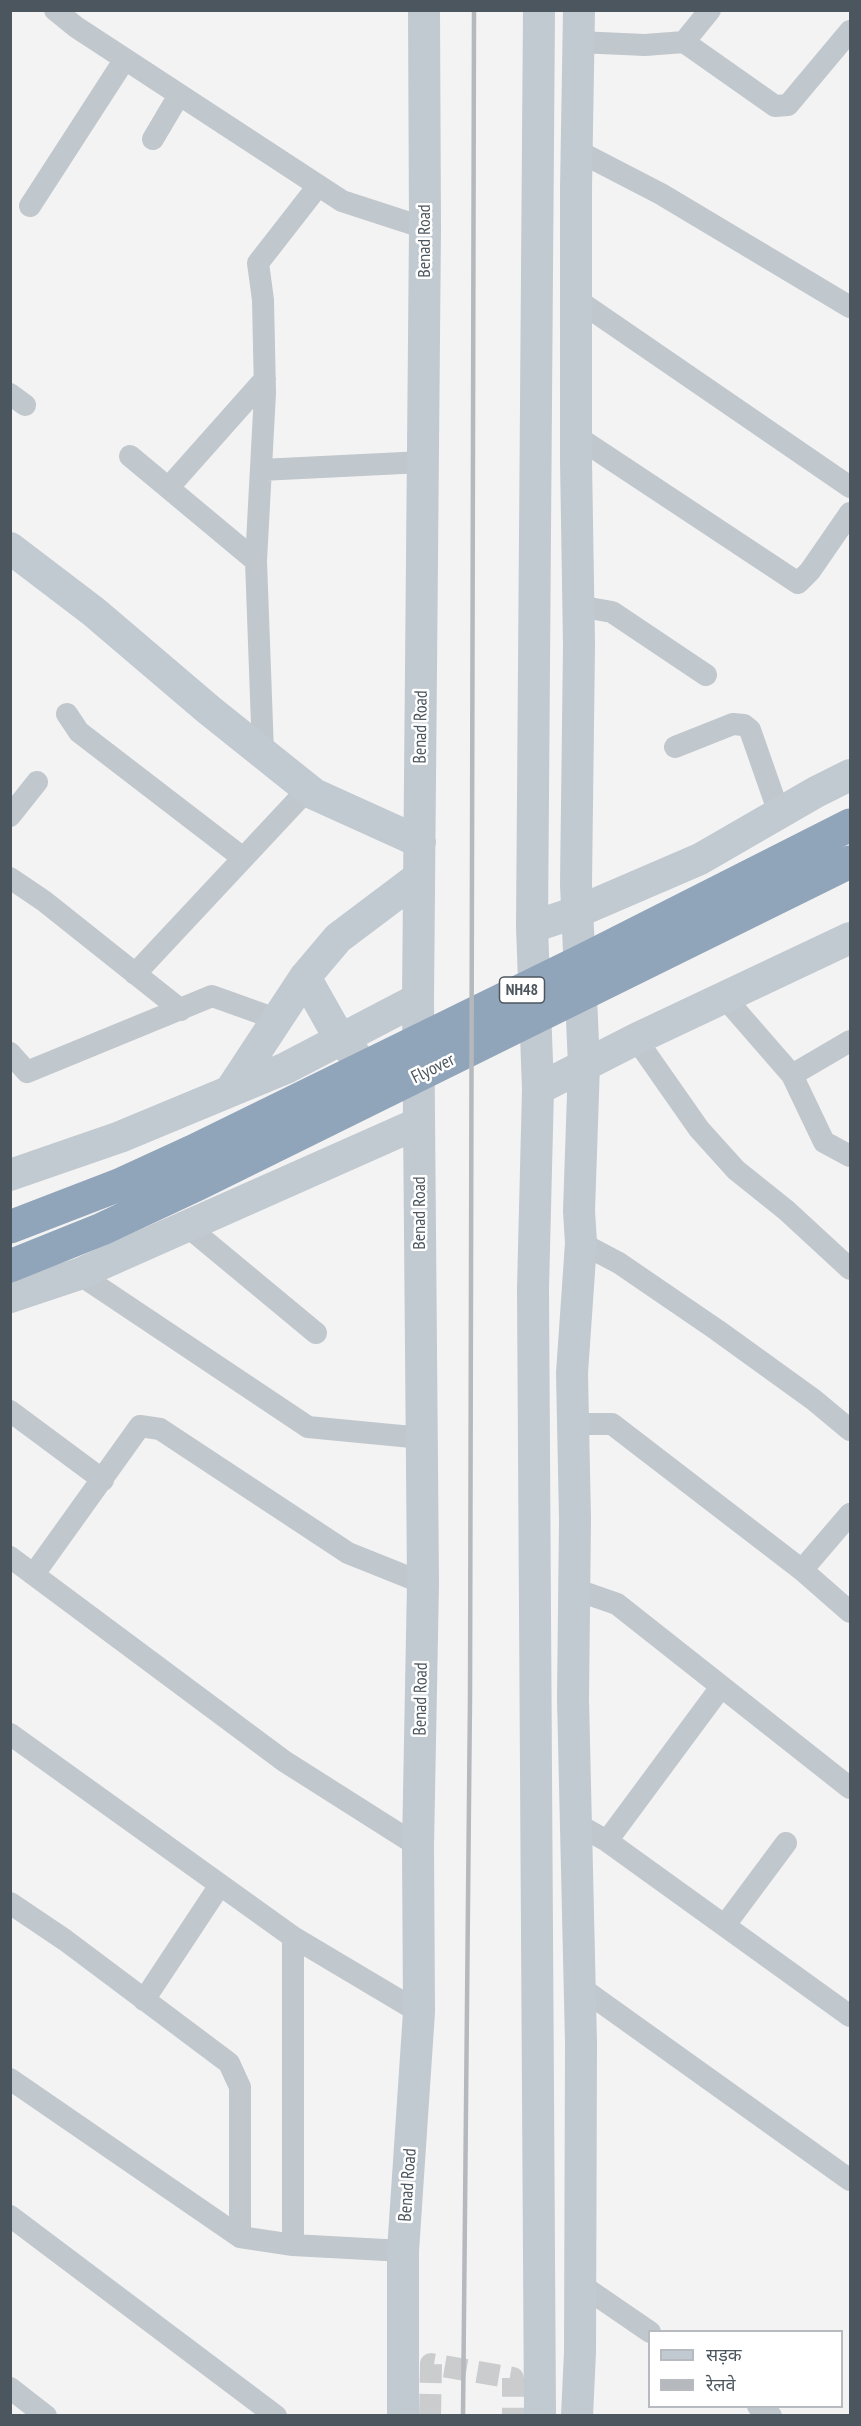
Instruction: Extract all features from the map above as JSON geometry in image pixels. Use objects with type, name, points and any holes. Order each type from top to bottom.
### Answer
[{"type":"highway","name":"Flyover","points":[[10,1227],[119,1185],[193,1151],[585,959],[850,825]]},
{"type":"highway","name":"Flyover","points":[[10,1266],[102,1229],[198,1184],[850,862]]},
{"type":"main road","name":"Benad Road","points":[[403,2415],[403,2251],[419,2012],[418,1846],[423,1583],[418,999],[425,228],[424,10]]},
{"type":"main road","points":[[539,10],[532,927],[538,1089],[533,1301],[540,2408],[577,2409],[580,2352],[580,1987],[573,1698],[572,1373],[581,1243],[579,1211],[584,1065],[577,912],[576,150],[579,10]]},
{"type":"main road","points":[[10,548],[94,612],[308,789],[420,842]]},
{"type":"main road","points":[[532,927],[577,912],[700,859],[850,775]]},
{"type":"main road","points":[[232,1089],[305,978],[338,938],[419,877]]},
{"type":"main road","points":[[538,1089],[636,1039],[850,938]]},
{"type":"main road","points":[[10,1297],[79,1274],[419,1123],[340,1039],[305,978]]},
{"type":"main road","points":[[10,1175],[120,1137],[286,1068],[418,999]]},
{"type":"street","points":[[55,10],[76,27],[342,201],[425,228]]},
{"type":"street","points":[[684,42],[686,10]]},
{"type":"street","points":[[684,42],[710,10]]},
{"type":"street","points":[[578,42],[645,45],[684,42],[775,106],[788,105],[850,31]]},
{"type":"street","points":[[30,206],[125,59]]},
{"type":"street","points":[[153,139],[179,95]]},
{"type":"street","points":[[576,150],[661,194],[850,307]]},
{"type":"street","points":[[262,753],[256,561],[264,379],[263,300],[258,263],[318,186]]},
{"type":"street","points":[[576,299],[850,487]]},
{"type":"street","points":[[169,488],[264,379]]},
{"type":"street","points":[[576,436],[798,583],[810,571],[849,519]]},
{"type":"street","points":[[130,456],[256,561]]},
{"type":"street","points":[[261,470],[423,462]]},
{"type":"street","points":[[578,606],[612,612],[706,675]]},
{"type":"street","points":[[67,714],[79,732],[243,858]]},
{"type":"street","points":[[675,747],[733,724],[744,725],[750,730],[779,813]]},
{"type":"street","points":[[10,816],[37,782]]},
{"type":"street","points":[[135,974],[308,789]]},
{"type":"street","points":[[10,878],[44,901],[181,1010]]},
{"type":"street","points":[[10,1053],[19,1075],[212,996],[279,1020]]},
{"type":"street","points":[[725,998],[792,1075],[824,1142],[850,1156]]},
{"type":"street","points":[[636,1039],[699,1129],[736,1170],[786,1210],[850,1269]]},
{"type":"street","points":[[792,1075],[850,1041]]},
{"type":"street","points":[[187,1226],[316,1333]]},
{"type":"street","points":[[581,1243],[619,1263],[717,1330],[814,1400],[850,1430]]},
{"type":"street","points":[[79,1274],[308,1427],[422,1438]]},
{"type":"street","points":[[10,1411],[104,1480]]},
{"type":"street","points":[[573,1424],[612,1424],[802,1570],[850,1611]]},
{"type":"street","points":[[34,1574],[104,1480],[140,1426],[160,1429],[348,1553],[423,1583]]},
{"type":"street","points":[[802,1570],[850,1514]]},
{"type":"street","points":[[10,1557],[284,1761],[418,1846]]},
{"type":"street","points":[[574,1589],[617,1604],[850,1788]]},
{"type":"street","points":[[607,1841],[721,1688]]},
{"type":"street","points":[[10,1734],[292,1937],[419,2012]]},
{"type":"street","points":[[577,1824],[607,1841],[725,1925],[846,2004]]},
{"type":"street","points":[[725,1925],[786,1843]]},
{"type":"street","points":[[144,2000],[220,1885]]},
{"type":"street","points":[[10,1903],[65,1940],[229,2063],[240,2087],[240,2237]]},
{"type":"street","points":[[292,1937],[293,2245]]},
{"type":"street","points":[[580,1987],[850,2180]]},
{"type":"street","points":[[10,2079],[240,2237],[293,2245],[403,2251]]},
{"type":"street","points":[[10,2216],[276,2415]]},
{"type":"street","points":[[580,2284],[649,2330]]},
{"type":"street","points":[[10,2388],[46,2415]]},
{"type":"tunnel","points":[[430,2416],[431,2364],[513,2378],[513,2416]]},
{"type":"railway","points":[[463,2416],[470,1697],[474,10]]}]
